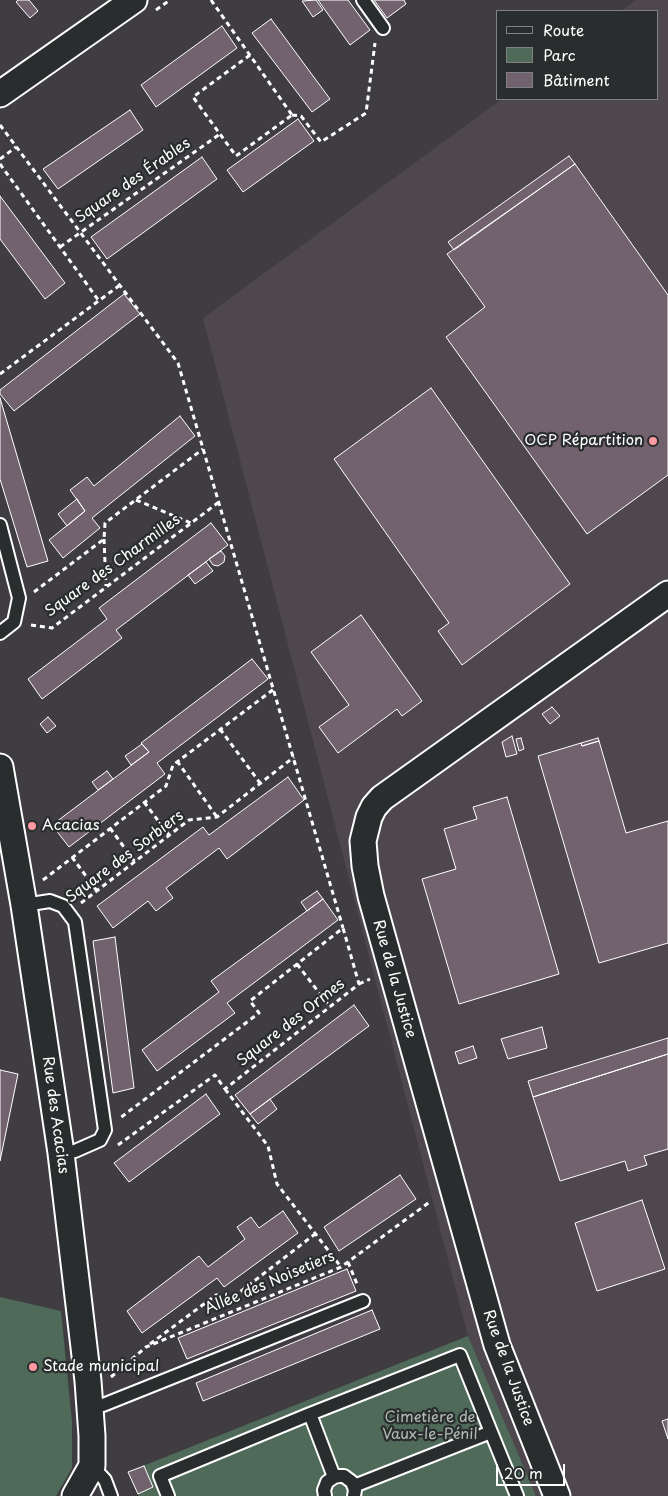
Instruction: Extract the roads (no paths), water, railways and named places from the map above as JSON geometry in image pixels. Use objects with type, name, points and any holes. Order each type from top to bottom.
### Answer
[{"type":"street","points":[[0,94],[134,0]]},
{"type":"street","name":"Rue de la Justice","points":[[557,1496],[497,1345],[371,896],[365,866],[363,841],[369,816],[374,806],[382,798],[668,594]]},
{"type":"street","name":"Rue des Acacias","points":[[0,768],[22,894],[61,1153],[88,1381],[92,1466]]},
{"type":"street","points":[[75,1496],[92,1466]]},
{"type":"lane","points":[[363,0],[383,28]]},
{"type":"lane","points":[[0,525],[19,598],[14,622],[0,633]]},
{"type":"lane","points":[[22,894],[63,906],[75,922],[102,1135],[75,1151],[61,1153]]},
{"type":"lane","points":[[90,1408],[103,1406],[363,1301]]},
{"type":"lane","points":[[168,1496],[160,1476],[310,1414],[460,1356],[517,1496]]},
{"type":"lane","points":[[310,1414],[334,1477]]},
{"type":"lane","points":[[325,1496],[325,1486],[334,1477],[344,1476],[348,1478],[354,1491],[491,1432]]},
{"type":"lane","points":[[92,1466],[105,1480],[111,1496]]},
{"type":"place","name":"OCP Répartition","points":[[653,441]]},
{"type":"place","name":"Acacias","points":[[32,826]]},
{"type":"place","name":"Stade municipal","points":[[33,1367]]},
{"type":"park label","name":"Cimetière de Vaux-le-Pénil","points":[[430,1426]]}]
